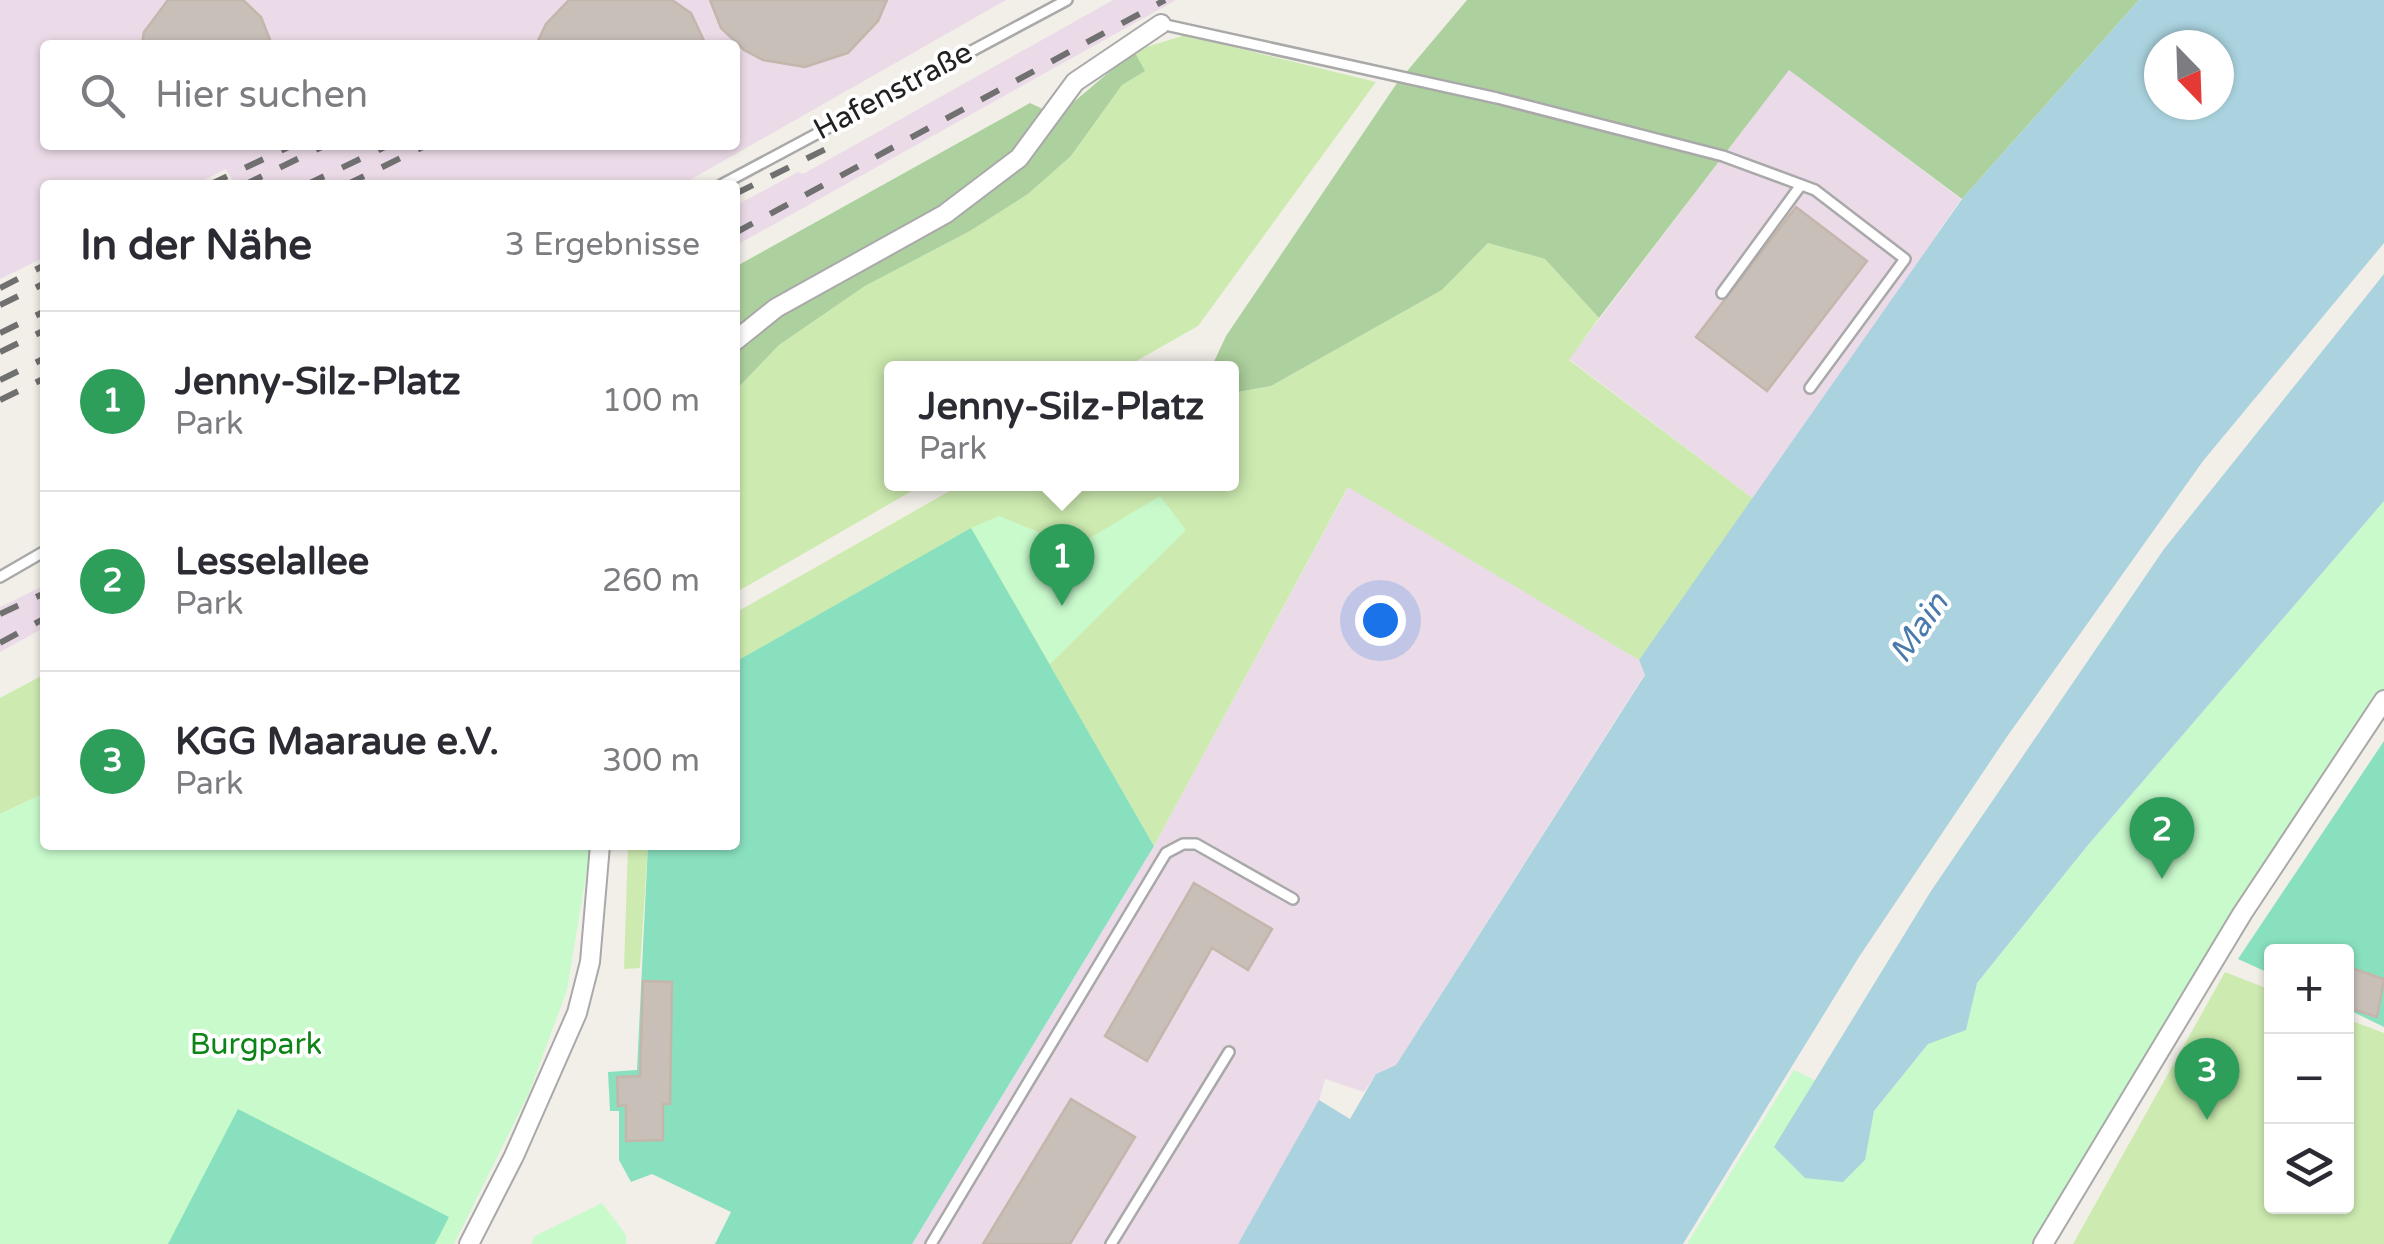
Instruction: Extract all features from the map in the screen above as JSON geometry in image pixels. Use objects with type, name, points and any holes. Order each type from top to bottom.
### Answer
[{"type":"street","points":[[740,337],[776,308],[945,214],[1018,158],[1075,82],[1160,24]]},
{"type":"street","points":[[2043,1244],[2242,914],[2384,700]]},
{"type":"street","points":[[470,1244],[577,1013],[590,962],[600,850]]},
{"type":"lane","name":"Hafenstraße","points":[[730,180],[1067,0]]},
{"type":"lane","points":[[1160,24],[1496,98],[1722,156],[1802,185],[1906,259],[1810,388]]},
{"type":"lane","points":[[1722,293],[1802,185]]},
{"type":"lane","points":[[0,577],[40,554]]},
{"type":"lane","points":[[931,1244],[1166,853],[1183,844],[1196,844],[1292,899]]},
{"type":"lane","points":[[1111,1244],[1228,1052]]},
{"type":"shaded area","points":[[0,0],[1006,0],[690,180],[232,180],[226,169],[204,180],[40,180],[40,259],[0,279]]},
{"type":"shaded area","points":[[1113,0],[1176,0],[740,243],[740,203],[798,172],[803,174]]},
{"type":"shaded area","points":[[1789,69],[1961,199],[1755,500],[1569,359]]},
{"type":"shaded area","points":[[1349,486],[1639,660],[1645,674],[1396,1065],[1376,1074],[1364,1092],[1325,1079],[1319,1101],[1238,1244],[912,1244],[1154,846]]},
{"type":"shaded area","points":[[40,587],[40,630],[0,652],[0,607]]},
{"type":"green space","points":[[1467,0],[2139,0],[1962,199],[1789,70],[1599,318],[1545,259],[1488,243],[1442,290],[1271,386],[1239,392],[1239,361],[1214,361],[1226,336],[1397,83]]},
{"type":"green space","points":[[1185,35],[1376,82],[1198,326],[1136,361],[884,361],[884,491],[912,491],[740,590],[740,386],[779,345],[865,286],[970,231],[1028,194],[1071,156],[1122,85],[1144,71],[1134,51]]},
{"type":"green space","points":[[1134,51],[1145,71],[1122,85],[1071,156],[1028,194],[970,231],[865,286],[779,345],[740,386],[740,264],[1030,103],[1047,111],[1063,111]]},
{"type":"green space","points":[[1488,243],[1545,259],[1599,318],[1569,360],[1755,500],[1639,660],[1348,487],[1154,846],[971,529],[740,659],[740,610],[950,491],[1239,491],[1239,392],[1271,386],[1442,290]]},
{"type":"green space","points":[[1160,496],[1186,530],[1050,664],[971,528],[999,516],[1075,547]]},
{"type":"green space","points":[[2384,501],[2384,700],[2043,1244],[1687,1244],[1794,1070],[1875,1110],[2088,845]]},
{"type":"green space","points":[[971,528],[1154,846],[912,1244],[715,1244],[731,1212],[652,1174],[631,1182],[619,1160],[619,1111],[610,1111],[608,1072],[637,1070],[648,850],[740,850],[740,659]]},
{"type":"green space","points":[[40,677],[40,795],[0,814],[0,698]]},
{"type":"green space","points":[[2384,741],[2384,1027],[2354,1012],[2354,944],[2264,944],[2264,971],[2238,959]]},
{"type":"green space","name":"Burgpark","points":[[40,795],[40,850],[590,850],[567,990],[529,1093],[454,1244],[0,1244],[0,814]]},
{"type":"green space","points":[[628,850],[648,850],[640,968],[624,969]]},
{"type":"green space","points":[[2225,972],[2264,987],[2264,1214],[2354,1214],[2354,1022],[2384,1033],[2384,1244],[2073,1244]]},
{"type":"green space","points":[[238,1109],[449,1217],[435,1244],[168,1244]]},
{"type":"green space","points":[[602,1203],[626,1235],[626,1244],[531,1244],[535,1236]]},
{"type":"water","name":"Main","points":[[2139,0],[2384,0],[2384,243],[2203,461],[2006,738],[1859,957],[1683,1244],[1238,1244],[1319,1100],[1350,1119],[1376,1074],[1396,1065],[1645,675],[1639,660],[1962,199]]},
{"type":"water","points":[[2384,274],[2384,501],[2088,845],[1977,983],[1966,1030],[1928,1044],[1874,1111],[1865,1160],[1843,1182],[1805,1178],[1774,1147],[1931,891],[2164,549]]},
{"type":"building","points":[[168,0],[243,0],[261,17],[270,40],[143,40],[144,32]]},
{"type":"building","points":[[569,0],[672,0],[691,13],[704,40],[538,40],[546,24]]},
{"type":"building","points":[[710,0],[887,0],[878,21],[848,53],[805,67],[763,60],[744,50],[740,40],[734,40],[721,28]]},
{"type":"building","points":[[1796,207],[1867,261],[1767,391],[1696,337]]},
{"type":"building","points":[[1194,883],[1272,929],[1248,970],[1212,948],[1147,1061],[1105,1036]]},
{"type":"building","points":[[2354,969],[2384,979],[2377,1017],[2354,1010]]},
{"type":"building","points":[[643,981],[672,982],[670,1104],[663,1104],[663,1140],[626,1141],[626,1105],[618,1106],[617,1077],[640,1076]]},
{"type":"building","points":[[1071,1099],[1135,1137],[1070,1244],[983,1244]]},
{"type":"railway","points":[[740,230],[1165,0]]},
{"type":"railway","points":[[740,192],[832,146]]},
{"type":"railway","points":[[220,180],[282,150]]},
{"type":"railway","points":[[254,180],[316,150]]},
{"type":"railway","points":[[316,180],[379,150]]},
{"type":"railway","points":[[356,180],[417,150]]},
{"type":"railway","points":[[0,288],[40,268]]},
{"type":"railway","points":[[0,305],[40,285]]},
{"type":"railway","points":[[0,333],[40,313]]},
{"type":"railway","points":[[0,352],[40,332]]},
{"type":"railway","points":[[0,380],[40,360]]},
{"type":"railway","points":[[0,400],[40,380]]},
{"type":"railway","points":[[0,614],[40,595]]},
{"type":"railway","points":[[0,643],[40,621]]},
{"type":"place","name":"Jenny-Silz-Platz","points":[[1062,606]]},
{"type":"place","name":"Lesselallee","points":[[2162,879]]},
{"type":"place","name":"KGG Maaraue e.V.","points":[[2207,1120]]}]
